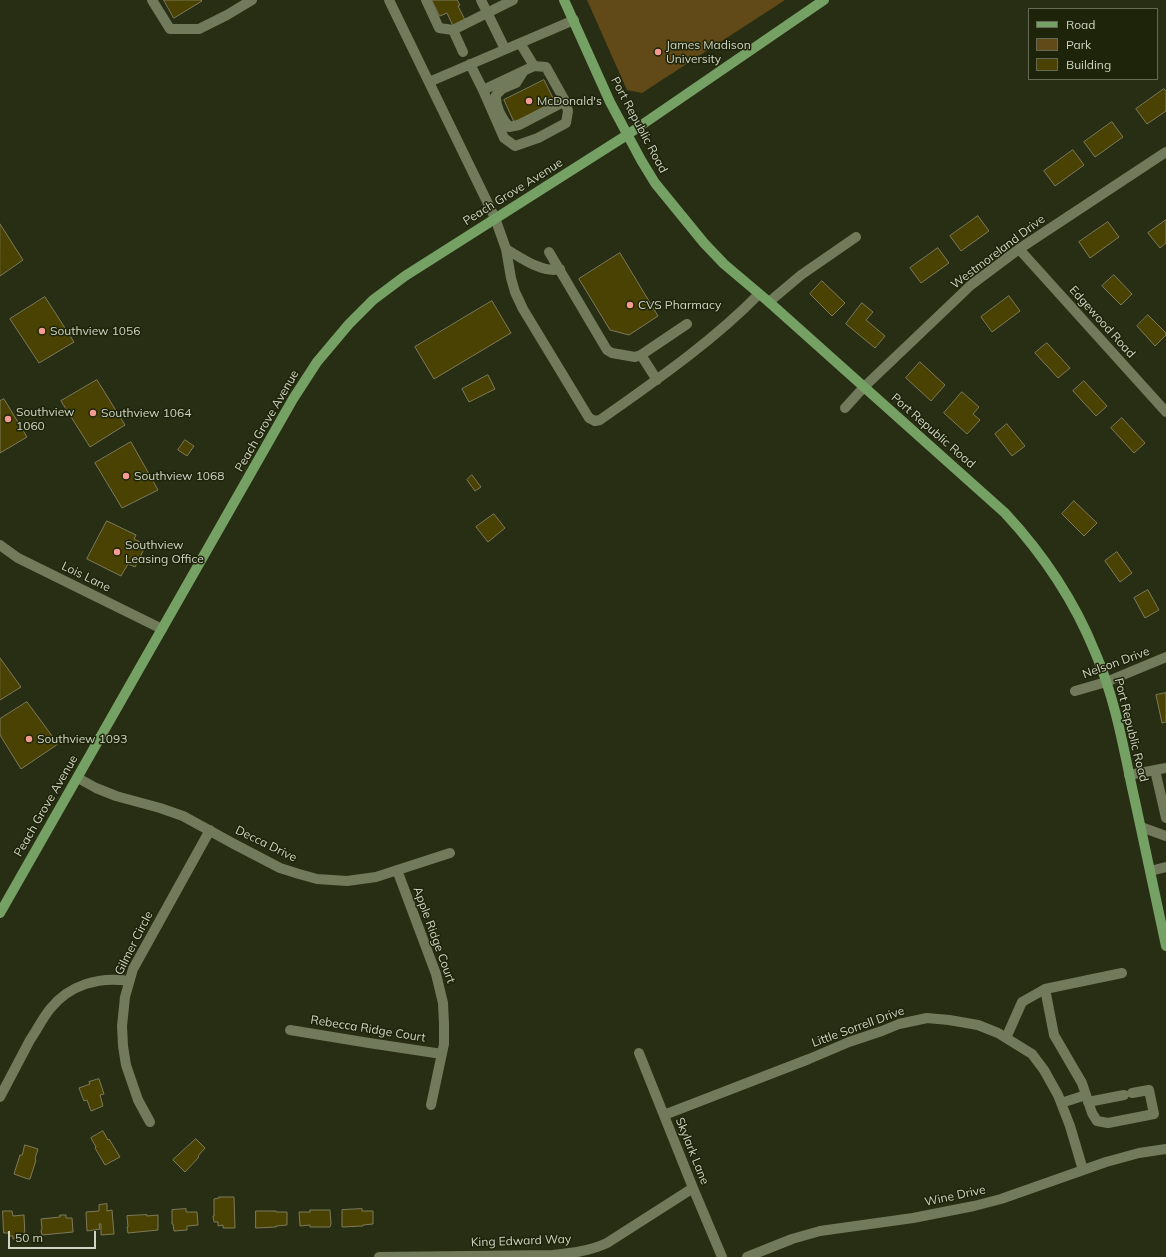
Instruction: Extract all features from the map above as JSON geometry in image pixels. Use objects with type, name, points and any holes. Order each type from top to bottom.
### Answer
[{"type":"main road","name":"Port Republic Road","points":[[564,0],[610,102],[641,160],[680,215],[719,259],[1005,513],[1028,539],[1053,572],[1073,604],[1095,651],[1106,682],[1117,719],[1166,946]]},
{"type":"main road","name":"Peach Grove Avenue","points":[[0,913],[293,399],[317,362],[356,315],[382,292],[415,268],[628,135],[824,0]]},
{"type":"street","points":[[152,0],[170,29],[199,29],[252,0]]},
{"type":"street","points":[[389,0],[495,218],[506,249],[515,292],[523,309],[589,418],[595,421],[600,420],[657,380],[740,313],[759,294]]},
{"type":"street","points":[[426,0],[439,28],[453,30],[513,0]]},
{"type":"street","points":[[481,0],[505,49]]},
{"type":"street","points":[[429,82],[574,20]]},
{"type":"street","points":[[453,30],[463,52]]},
{"type":"street","points":[[520,43],[529,68]]},
{"type":"street","points":[[470,64],[504,138],[515,146],[538,138],[566,123],[568,111],[565,101],[546,67],[529,68],[483,90]]},
{"type":"street","points":[[529,68],[516,83],[502,89],[496,95],[495,103],[502,119],[509,127],[519,125],[565,101]]},
{"type":"street","name":"Westmoreland Drive","points":[[845,408],[864,387],[971,285],[1019,249],[1166,152]]},
{"type":"street","points":[[769,302],[801,275],[856,237]]},
{"type":"street","points":[[506,249],[540,267],[554,271],[560,269]]},
{"type":"street","name":"Edgewood Road","points":[[1019,249],[1166,412]]},
{"type":"street","points":[[549,252],[608,350],[612,353],[635,357],[642,356],[687,324]]},
{"type":"street","points":[[642,356],[657,380]]},
{"type":"street","name":"Lois Lane","points":[[0,545],[18,558],[162,629]]},
{"type":"street","name":"Nelson Drive","points":[[1075,691],[1106,682],[1166,657]]},
{"type":"street","points":[[1129,775],[1166,768]]},
{"type":"street","points":[[1155,770],[1166,818]]},
{"type":"street","name":"Decca Drive","points":[[78,778],[96,788],[116,796],[172,811],[194,821],[280,868],[308,877],[337,881],[376,878],[450,853]]},
{"type":"street","points":[[1141,828],[1166,836]]},
{"type":"street","name":"Gilmer Circle","points":[[150,1122],[138,1100],[128,1074],[124,1055],[122,1016],[125,997],[133,969],[210,830]]},
{"type":"street","points":[[1150,871],[1166,867]]},
{"type":"street","name":"Apple Ridge Court","points":[[397,870],[439,983],[443,1003],[444,1044],[431,1105]]},
{"type":"street","points":[[1006,1038],[1022,1002],[1045,989],[1122,973]]},
{"type":"street","points":[[0,1097],[16,1065],[46,1014],[60,999],[76,988],[95,981],[116,979],[129,981]]},
{"type":"street","points":[[1045,989],[1054,1035],[1082,1083],[1087,1098],[1092,1113],[1097,1121],[1108,1123],[1154,1114],[1149,1090],[1128,1094],[1087,1098],[1061,1103]]},
{"type":"street","name":"Little Sorrell Drive","points":[[664,1115],[849,1042],[899,1024],[927,1018],[949,1020],[978,1025],[998,1033],[1032,1054],[1044,1070],[1061,1103],[1070,1126],[1083,1170]]},
{"type":"street","name":"Rebecca Ridge Court","points":[[290,1030],[442,1054]]},
{"type":"street","name":"Skylark Lane","points":[[640,1053],[722,1257]]},
{"type":"street","name":"Wine Drive","points":[[747,1257],[792,1239],[820,1231],[913,1218],[974,1206],[1001,1199],[1106,1162],[1166,1149]]},
{"type":"street","name":"King Edward Way","points":[[379,1257],[553,1255],[582,1251],[607,1243],[693,1188]]},
{"type":"green space","name":"James Madison University","points":[[587,0],[785,0],[642,93],[627,90]]},
{"type":"building","points":[[164,0],[201,0],[202,1],[174,18]]},
{"type":"building","points":[[432,0],[457,0],[460,5],[458,6],[465,20],[453,26],[447,13],[440,16]]},
{"type":"building","name":"McDonald's","points":[[544,80],[555,102],[514,122],[504,100]]},
{"type":"building","points":[[1164,89],[1166,91],[1166,111],[1147,124],[1136,109]]},
{"type":"building","points":[[1112,122],[1123,137],[1095,157],[1084,142]]},
{"type":"building","points":[[1073,150],[1084,165],[1055,186],[1044,171]]},
{"type":"building","points":[[978,216],[989,231],[961,251],[950,236]]},
{"type":"building","points":[[1166,220],[1166,243],[1160,248],[1148,233]]},
{"type":"building","points":[[1108,222],[1119,237],[1090,258],[1079,242]]},
{"type":"building","points":[[0,224],[23,260],[0,276]]},
{"type":"building","points":[[938,248],[949,263],[921,283],[910,268]]},
{"type":"building","points":[[620,253],[658,316],[629,335],[610,330],[579,279]]},
{"type":"building","points":[[1114,275],[1132,294],[1121,305],[1102,286]]},
{"type":"building","points":[[822,281],[845,303],[832,316],[810,294]]},
{"type":"building","points":[[1009,296],[1020,311],[992,332],[981,317]]},
{"type":"building","name":"Southview 1056","points":[[45,297],[74,342],[39,363],[10,319]]},
{"type":"building","points":[[492,301],[511,333],[434,379],[415,347]]},
{"type":"building","points":[[862,303],[873,312],[866,320],[885,336],[875,348],[846,324]]},
{"type":"building","points":[[1148,315],[1166,333],[1166,335],[1155,346],[1137,326]]},
{"type":"building","points":[[1047,343],[1070,368],[1058,378],[1035,353]]},
{"type":"building","points":[[920,362],[945,385],[931,401],[906,378]]},
{"type":"building","points":[[488,375],[495,389],[469,402],[462,389]]},
{"type":"building","name":"Southview 1064","points":[[97,380],[125,425],[90,447],[61,401]]},
{"type":"building","points":[[1084,381],[1107,406],[1096,416],[1073,391]]},
{"type":"building","points":[[962,392],[979,407],[973,414],[980,420],[967,434],[944,413]]},
{"type":"building","name":"Southview 1060","points":[[4,399],[27,437],[0,453],[0,401]]},
{"type":"building","points":[[1122,418],[1145,443],[1134,453],[1111,428]]},
{"type":"building","points":[[1007,424],[1025,446],[1012,456],[995,434]]},
{"type":"building","points":[[185,440],[194,446],[187,456],[178,450]]},
{"type":"building","name":"Southview 1068","points":[[131,442],[158,490],[122,508],[95,463]]},
{"type":"building","points":[[472,475],[481,487],[475,491],[467,480]]},
{"type":"building","points":[[1074,501],[1097,523],[1084,536],[1062,514]]},
{"type":"building","points":[[494,514],[505,528],[488,542],[476,527]]},
{"type":"building","name":"Southview Leasing Office","points":[[107,521],[136,535],[134,539],[146,545],[135,567],[128,564],[121,576],[87,559]]},
{"type":"building","points":[[1117,552],[1132,573],[1120,582],[1105,561]]},
{"type":"building","points":[[1148,590],[1159,610],[1145,618],[1134,598]]},
{"type":"building","points":[[0,658],[21,687],[0,700]]},
{"type":"building","points":[[1166,693],[1166,722],[1162,723],[1156,695]]},
{"type":"building","name":"Southview 1093","points":[[27,702],[58,744],[21,769],[0,735],[0,719]]},
{"type":"building","points":[[99,1079],[104,1094],[100,1095],[103,1106],[91,1111],[87,1100],[84,1101],[79,1088],[90,1084],[89,1082]]},
{"type":"building","points":[[103,1131],[120,1157],[105,1165],[91,1138]]},
{"type":"building","points":[[196,1139],[205,1148],[185,1172],[173,1160]]},
{"type":"building","points":[[25,1145],[38,1149],[30,1179],[14,1174]]},
{"type":"building","points":[[219,1197],[234,1197],[235,1228],[223,1228],[223,1225],[218,1226],[218,1222],[214,1222],[214,1199]]},
{"type":"building","points":[[107,1204],[107,1211],[112,1210],[114,1234],[101,1235],[101,1224],[99,1224],[100,1229],[87,1231],[86,1212],[99,1211],[99,1205]]},
{"type":"building","points":[[186,1209],[186,1212],[197,1212],[198,1225],[187,1226],[187,1230],[174,1231],[172,1224],[172,1210]]},
{"type":"building","points":[[362,1209],[362,1211],[373,1211],[373,1224],[342,1227],[342,1210]]},
{"type":"building","points":[[310,1210],[330,1210],[330,1227],[310,1227],[310,1225],[300,1226],[299,1212],[310,1212]]},
{"type":"building","points":[[3,1211],[12,1211],[13,1216],[24,1215],[25,1238],[13,1239],[13,1236],[9,1236],[9,1233],[4,1233]]},
{"type":"building","points":[[256,1211],[287,1212],[287,1225],[256,1228]]},
{"type":"building","points":[[60,1215],[66,1215],[66,1218],[72,1218],[73,1232],[42,1235],[41,1219],[60,1217]]},
{"type":"building","points":[[158,1215],[158,1230],[128,1233],[127,1216]]},
{"type":"place","name":"James Madison University","points":[[658,52]]},
{"type":"place","name":"McDonald's","points":[[529,101]]},
{"type":"place","name":"CVS Pharmacy","points":[[630,305]]},
{"type":"place","name":"Southview 1056","points":[[42,331]]},
{"type":"place","name":"Southview 1064","points":[[93,413]]},
{"type":"place","name":"Southview 1060","points":[[8,419]]},
{"type":"place","name":"Southview 1068","points":[[126,476]]},
{"type":"place","name":"Southview Leasing Office","points":[[117,552]]},
{"type":"place","name":"Southview 1093","points":[[29,739]]}]
